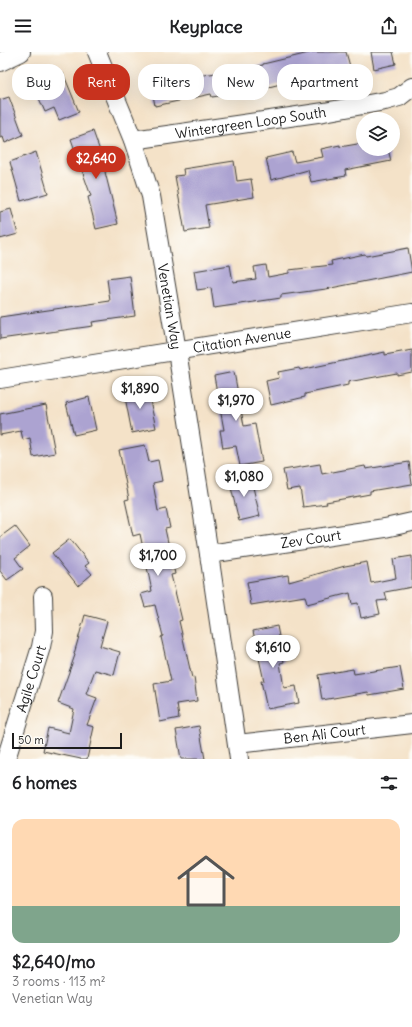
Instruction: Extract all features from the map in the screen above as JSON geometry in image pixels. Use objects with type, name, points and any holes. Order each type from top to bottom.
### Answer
[{"type":"street","points":[[0,62],[21,52]]},
{"type":"street","name":"Venetian Way","points":[[97,52],[133,140],[151,196],[209,554],[238,751]]},
{"type":"street","name":"Wintergreen Loop South","points":[[133,140],[324,112],[385,101],[399,97],[412,87]]},
{"type":"street","name":"Citation Avenue","points":[[0,379],[412,313]]},
{"type":"street","name":"Zev Court","points":[[209,554],[385,528],[412,522]]},
{"type":"street","name":"Agile Court","points":[[6,759],[41,648],[44,631],[43,596]]},
{"type":"street","name":"Ben Ali Court","points":[[238,751],[412,724]]},
{"type":"building","points":[[313,52],[346,52],[349,64],[277,64],[277,85],[269,87],[269,64],[263,64]]},
{"type":"building","points":[[371,52],[393,52],[396,64],[374,69]]},
{"type":"building","points":[[212,74],[212,97],[211,94],[204,96],[204,75]]},
{"type":"building","points":[[65,78],[79,112],[59,120],[54,108],[45,112],[40,100],[65,100]]},
{"type":"building","points":[[9,97],[23,135],[5,143],[3,137],[0,138],[0,100]]},
{"type":"building","points":[[154,100],[183,100],[155,106]]},
{"type":"building","points":[[93,131],[107,171],[105,172],[118,224],[96,229],[88,197],[91,196],[71,139]]},
{"type":"building","points":[[356,144],[356,156],[390,156],[391,161],[345,170],[346,176],[311,182],[308,170],[271,180],[266,158],[292,152],[295,162],[323,157],[321,149],[340,145],[340,147]]},
{"type":"building","points":[[36,152],[48,193],[21,201],[10,162]]},
{"type":"building","points":[[234,161],[237,181],[251,179],[254,197],[205,205],[209,228],[185,232],[175,176],[184,175],[183,169]]},
{"type":"building","points":[[11,209],[18,234],[0,239],[0,212]]},
{"type":"building","points":[[408,248],[412,272],[326,289],[281,295],[281,298],[214,308],[211,288],[197,290],[194,271],[230,265],[233,282],[256,279],[254,267],[266,265],[268,277],[289,273],[289,270],[332,265],[331,261],[365,254],[366,256]]},
{"type":"building","points":[[130,276],[135,316],[92,322],[93,326],[0,339],[0,317],[110,301],[107,279]]},
{"type":"building","points":[[412,350],[412,372],[397,375],[397,373],[348,382],[348,385],[305,394],[305,397],[271,405],[266,381],[279,378],[278,372],[299,368],[300,370],[385,352],[385,355]]},
{"type":"building","points":[[234,372],[244,426],[255,424],[262,462],[240,466],[236,446],[223,448],[220,430],[224,430],[214,376]]},
{"type":"building","points":[[147,387],[156,428],[132,433],[124,392]]},
{"type":"building","points":[[89,397],[96,430],[74,435],[66,403]]},
{"type":"building","points":[[46,405],[55,453],[33,457],[30,438],[23,440],[21,431],[0,435],[0,414]]},
{"type":"building","points":[[145,445],[149,462],[158,460],[162,481],[153,483],[158,511],[166,509],[170,528],[165,529],[175,574],[171,575],[182,620],[179,621],[192,678],[194,677],[197,701],[177,704],[179,718],[160,722],[154,684],[171,681],[161,637],[163,636],[155,605],[145,607],[141,594],[152,591],[140,534],[133,536],[125,500],[129,499],[119,450]]},
{"type":"building","points":[[409,462],[412,484],[370,491],[370,494],[326,502],[327,504],[303,507],[300,488],[287,490],[283,470],[320,464],[322,474],[365,466],[366,469]]},
{"type":"building","points":[[250,475],[260,516],[239,521],[229,479]]},
{"type":"building","points":[[15,526],[30,546],[15,558],[23,569],[7,580],[0,571],[0,537]]},
{"type":"building","points":[[70,539],[89,563],[85,566],[92,574],[78,586],[52,553]]},
{"type":"building","points":[[412,556],[412,587],[385,592],[387,600],[377,601],[380,614],[361,618],[358,603],[352,604],[350,593],[307,604],[305,596],[251,605],[247,582],[288,575],[289,582],[345,566],[367,562],[371,583],[396,578],[393,559]]},
{"type":"building","points":[[85,615],[107,621],[100,646],[120,652],[114,675],[95,670],[86,694],[97,698],[87,725],[94,727],[87,759],[81,759],[43,751],[48,728],[69,733],[74,709],[58,703],[75,655],[74,654]]},
{"type":"building","points":[[277,626],[284,662],[280,663],[284,688],[296,686],[299,703],[267,709],[261,681],[264,681],[253,631]]},
{"type":"building","points":[[400,667],[404,689],[369,695],[368,692],[322,700],[318,675],[353,669],[354,674]]},
{"type":"building","points":[[199,726],[205,759],[181,759],[176,730]]}]
